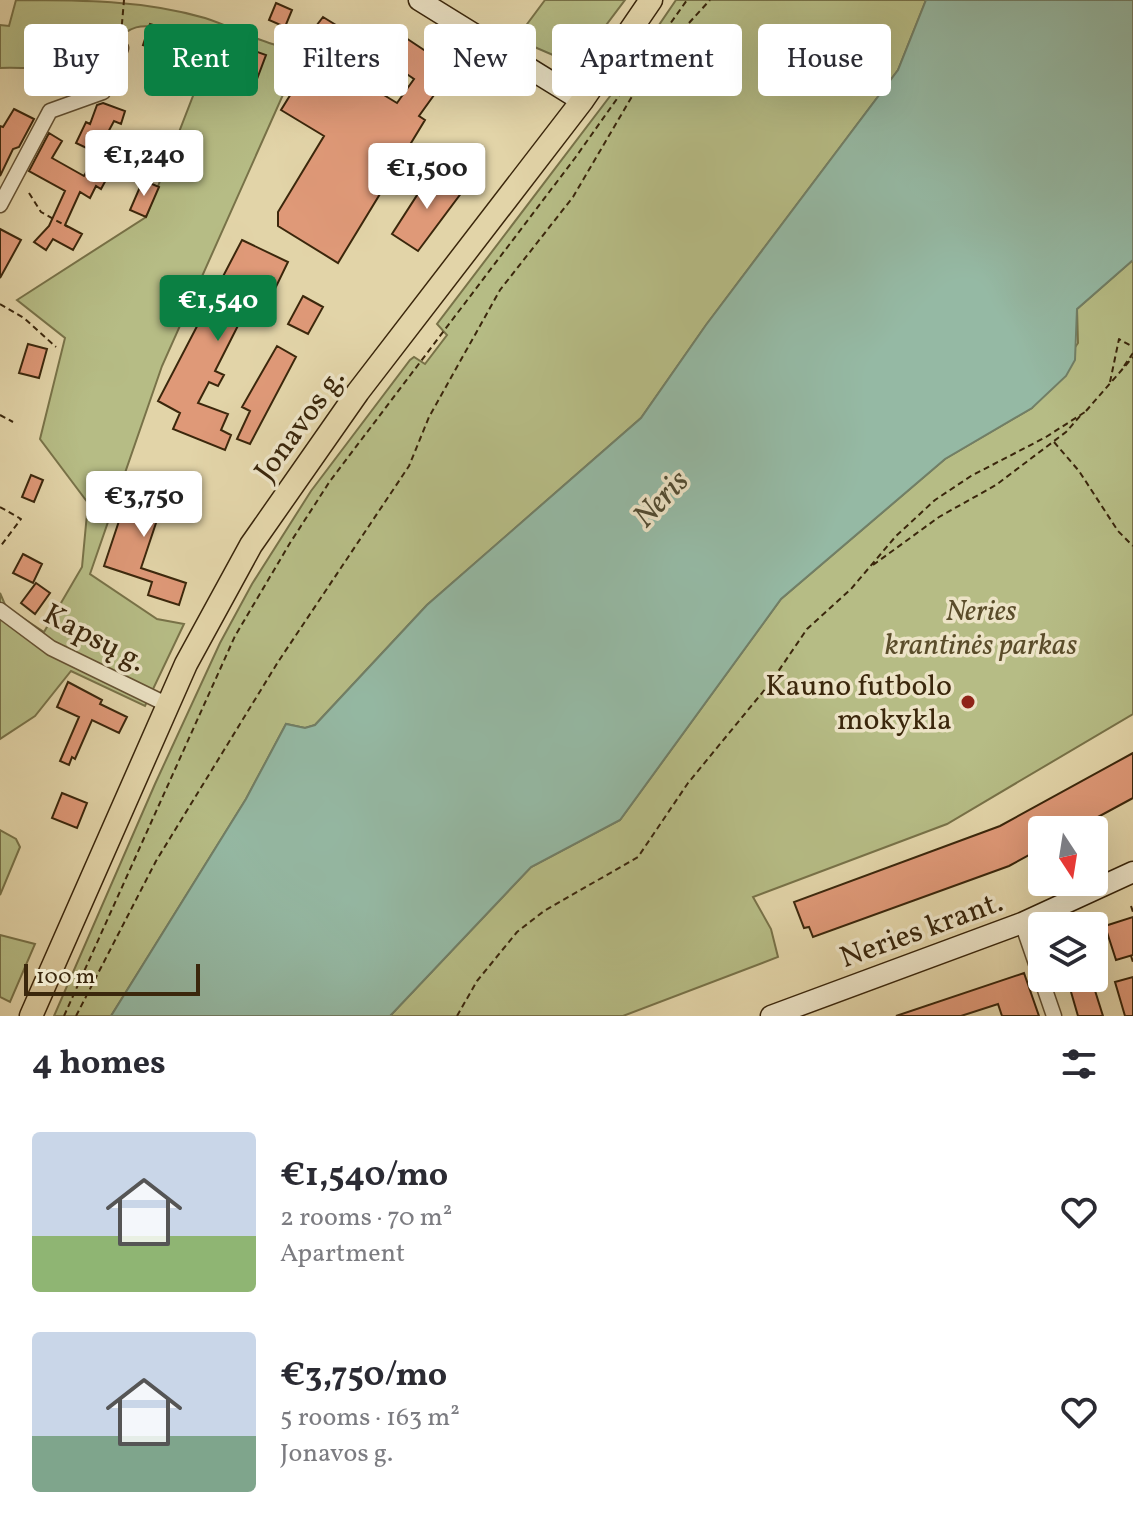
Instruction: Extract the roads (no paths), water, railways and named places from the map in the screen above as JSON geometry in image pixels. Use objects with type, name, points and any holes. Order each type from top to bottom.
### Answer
[{"type":"main road","points":[[419,0],[582,101]]},
{"type":"main road","name":"Jonavos g.","points":[[31,1016],[168,705],[228,582],[289,487],[582,101],[651,0]]},
{"type":"main road","name":"Neries krant.","points":[[771,1016],[1022,923],[1133,872]]},
{"type":"street","points":[[0,205],[50,111],[92,96]]},
{"type":"street","name":"Kapsų g.","points":[[0,610],[51,648],[168,705]]},
{"type":"street","points":[[1022,923],[1054,1016]]},
{"type":"water","name":"Neris","points":[[926,0],[1133,0],[1133,260],[1077,309],[1075,360],[1066,376],[1032,408],[945,459],[781,599],[620,820],[531,867],[390,1016],[111,1016],[246,799],[286,724],[305,728],[315,725],[427,605],[641,418],[706,325],[878,96],[891,96],[891,79],[898,70]]},
{"type":"place","name":"Kauno futbolo mokykla","points":[[968,702]]},
{"type":"park label","name":"Neries krantinės parkas","points":[[981,627]]}]
